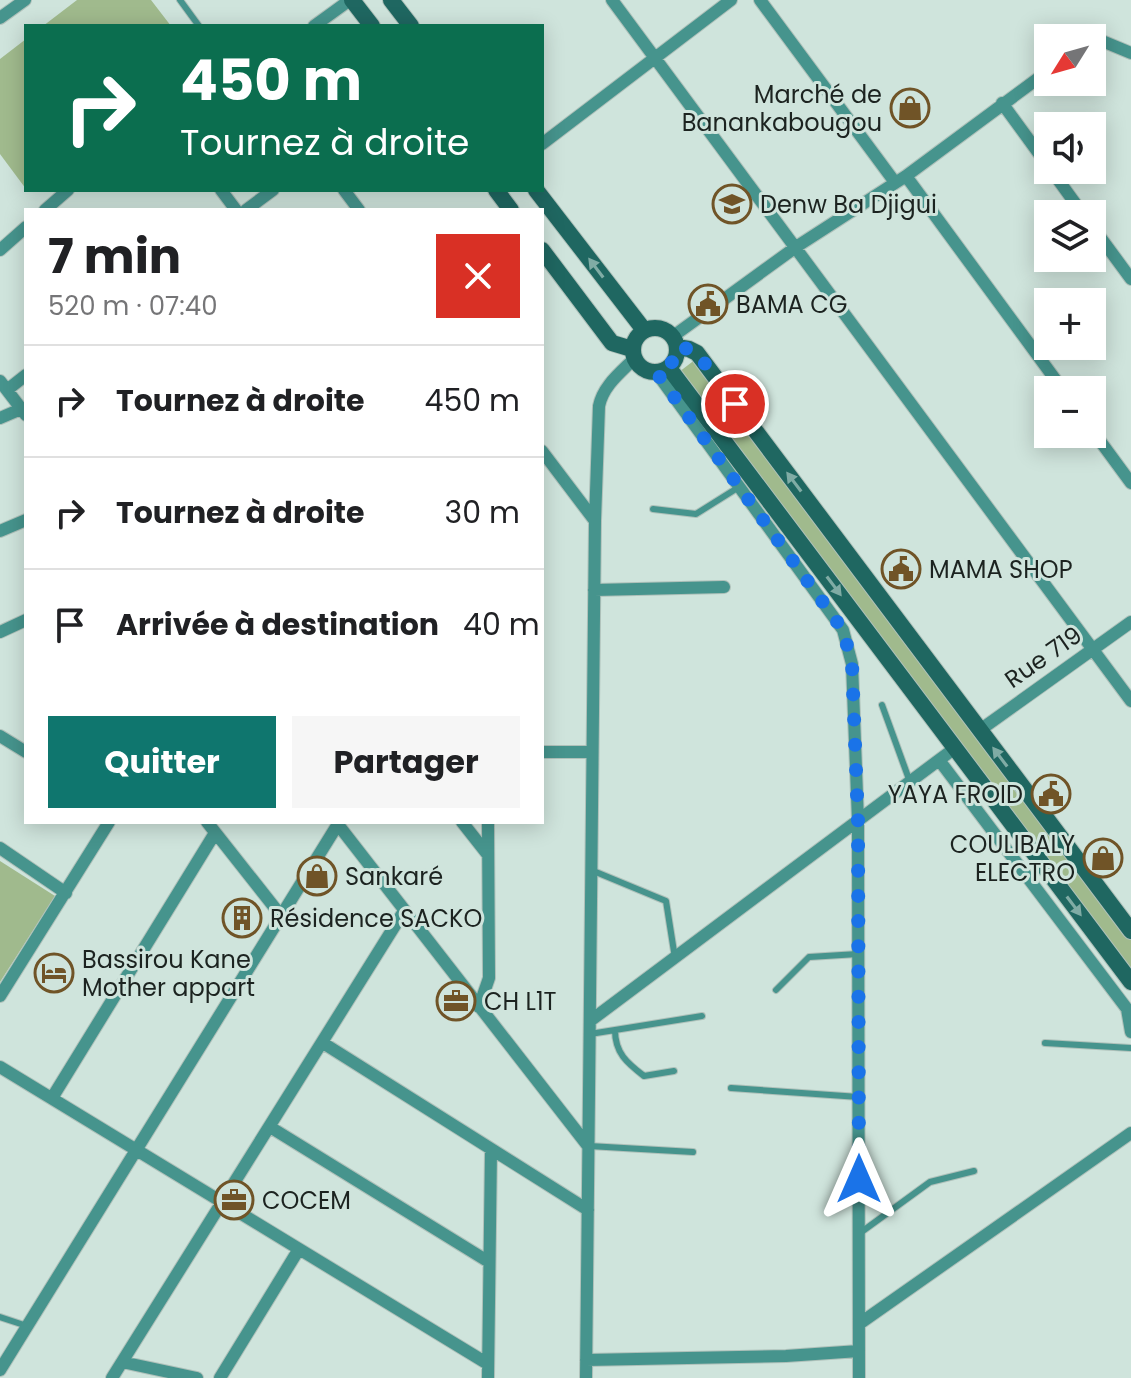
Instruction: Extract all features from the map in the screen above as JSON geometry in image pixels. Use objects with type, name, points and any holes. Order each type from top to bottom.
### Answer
[{"type":"main road","points":[[351,0],[370,24]]},
{"type":"main road","points":[[391,0],[409,24]]},
{"type":"main road","points":[[538,192],[644,330]]},
{"type":"main road","points":[[544,253],[612,343],[633,354],[643,369],[662,370],[675,359],[674,342]]},
{"type":"main road","points":[[633,354],[636,338],[644,330],[655,328],[666,331],[674,342],[697,353],[1131,931]]},
{"type":"main road","points":[[662,370],[955,748],[1131,982]]},
{"type":"street","points":[[0,18],[25,0]]},
{"type":"street","points":[[317,24],[351,0]]},
{"type":"street","points":[[612,0],[1131,701]]},
{"type":"street","points":[[544,142],[731,0]]},
{"type":"street","points":[[760,0],[1052,376]]},
{"type":"street","points":[[1106,43],[1131,53]]},
{"type":"street","points":[[674,342],[796,247],[900,178],[1034,81]]},
{"type":"street","points":[[1002,103],[1034,146]]},
{"type":"street","points":[[47,208],[66,192]]},
{"type":"street","points":[[249,208],[270,192]]},
{"type":"street","points":[[0,250],[24,229]]},
{"type":"street","points":[[1106,245],[1131,279]]},
{"type":"street","points":[[586,1378],[595,521],[601,396],[633,354]]},
{"type":"street","points":[[662,370],[739,487],[843,630],[852,664],[858,821],[859,1378]]},
{"type":"street","points":[[0,418],[24,412],[3,386],[24,376]]},
{"type":"street","points":[[1105,448],[1131,483]]},
{"type":"street","points":[[544,454],[595,521]]},
{"type":"street","points":[[0,531],[24,521]]},
{"type":"street","points":[[594,590],[724,587]]},
{"type":"street","points":[[0,632],[24,621]]},
{"type":"street","name":"Rue 719","points":[[980,730],[1131,622]]},
{"type":"street","points":[[0,736],[24,751]]},
{"type":"street","points":[[590,1028],[675,958],[955,748]]},
{"type":"street","points":[[544,752],[592,752]]},
{"type":"street","points":[[939,760],[1127,1009],[1131,1032]]},
{"type":"street","points":[[0,996],[108,824]]},
{"type":"street","points":[[0,1370],[282,917],[336,824]]},
{"type":"street","points":[[338,824],[588,1146]]},
{"type":"street","points":[[464,824],[488,855]]},
{"type":"street","points":[[479,1007],[489,978],[488,824]]},
{"type":"street","points":[[52,1098],[211,827],[282,917]]},
{"type":"street","points":[[0,848],[66,893]]},
{"type":"street","points":[[112,1378],[404,911]]},
{"type":"street","points":[[323,1043],[588,1210]]},
{"type":"street","points":[[0,1067],[488,1364]]},
{"type":"street","points":[[270,1127],[489,1262]]},
{"type":"street","points":[[859,1324],[1131,1133]]},
{"type":"street","points":[[488,1378],[491,1149]]},
{"type":"street","points":[[220,1378],[299,1249]]},
{"type":"street","points":[[586,1360],[786,1356],[859,1351]]},
{"type":"street","points":[[122,1362],[197,1378]]},
{"type":"lane","points":[[180,0],[198,24]]},
{"type":"lane","points":[[653,509],[696,514],[739,487]]},
{"type":"lane","points":[[882,705],[910,782]]},
{"type":"lane","points":[[591,870],[666,901],[675,958]]},
{"type":"lane","points":[[776,990],[809,957],[858,954]]},
{"type":"lane","points":[[590,1028],[615,1030],[702,1016]]},
{"type":"lane","points":[[615,1030],[621,1055],[644,1076],[674,1071]]},
{"type":"lane","points":[[1045,1043],[1131,1048]]},
{"type":"lane","points":[[731,1088],[859,1097]]},
{"type":"lane","points":[[588,1146],[693,1152]]},
{"type":"lane","points":[[859,1234],[930,1182],[974,1171]]},
{"type":"lane","points":[[0,1317],[28,1326]]},
{"type":"green space","points":[[77,0],[151,0],[169,24],[46,24]]},
{"type":"green space","points":[[24,41],[24,186],[0,154],[0,59]]},
{"type":"green space","points":[[696,359],[1131,940],[1131,973],[679,372]]},
{"type":"green space","points":[[0,861],[55,896],[0,982]]},
{"type":"place","name":"Marché de Banankabougou","points":[[910,108]]},
{"type":"place","name":"Denw Ba Djigui","points":[[732,204]]},
{"type":"place","name":"BAMA CG","points":[[708,304]]},
{"type":"place","name":"MAMA SHOP","points":[[901,569]]},
{"type":"place","name":"YAYA FROID","points":[[1051,794]]},
{"type":"place","name":"COULIBALY ELECTRO","points":[[1103,858]]},
{"type":"place","name":"Sankaré","points":[[317,876]]},
{"type":"place","name":"Résidence SACKO","points":[[242,918]]},
{"type":"place","name":"Bassirou Kane Mother appart","points":[[54,973]]},
{"type":"place","name":"CH L1T","points":[[456,1001]]},
{"type":"place","name":"COCEM","points":[[234,1200]]},
{"type":"route","points":[[735,404],[697,353],[689,349],[677,347],[675,359],[669,368],[656,372],[843,630],[852,664],[858,821],[859,1179]]}]
